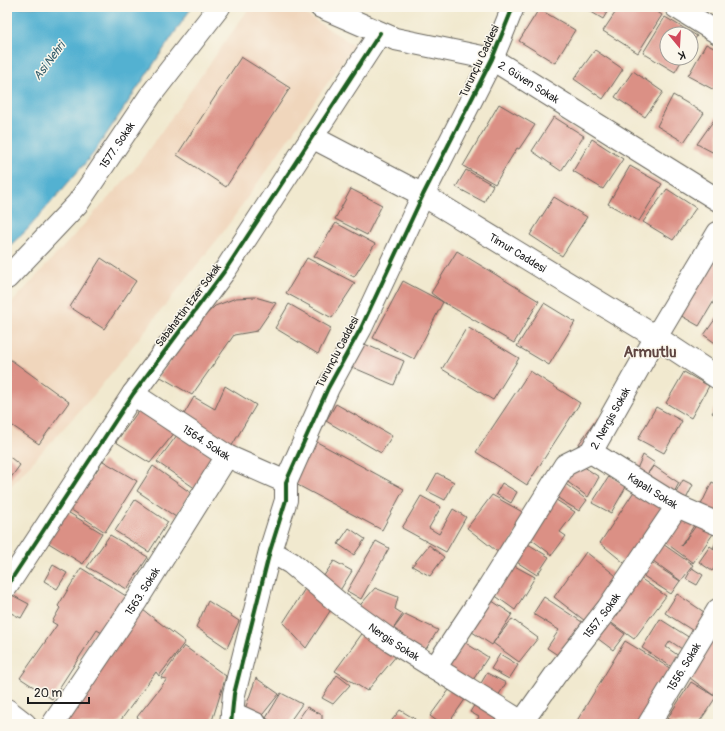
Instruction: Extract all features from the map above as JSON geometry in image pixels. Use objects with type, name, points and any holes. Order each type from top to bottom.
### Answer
[{"type":"street","name":"1577. Sokak","points":[[7,278],[78,203],[150,96],[219,7]]},
{"type":"street","name":"Turunçlu Caddesi","points":[[232,718],[234,694],[270,551],[286,500],[286,482],[328,388],[361,328],[423,195],[492,59],[513,7]]},
{"type":"street","points":[[676,7],[718,33]]},
{"type":"street","name":"2. Güven Sokak","points":[[324,8],[395,39],[492,59],[718,200]]},
{"type":"street","name":"Sabahattin Ezer Sokak","points":[[7,586],[133,394],[226,269],[380,33]]},
{"type":"street","name":"Timur Caddesi","points":[[312,137],[423,195],[656,336],[718,378]]},
{"type":"street","name":"2. Nergis Sokak","points":[[436,668],[488,588],[564,465],[591,452],[656,336],[718,234]]},
{"type":"street","name":"1564. Sokak","points":[[133,394],[228,456],[286,482]]},
{"type":"street","name":"Kapalı Sokak","points":[[591,452],[677,506],[718,524]]},
{"type":"street","name":"1563. Sokak","points":[[53,724],[137,600],[228,456]]},
{"type":"street","name":"1557. Sokak","points":[[523,723],[556,674],[608,608],[677,506]]},
{"type":"street","name":"Nergis Sokak","points":[[270,551],[291,563],[340,604],[390,640],[523,723]]},
{"type":"street","name":"1556. Sokak","points":[[649,724],[718,610]]},
{"type":"street","points":[[7,710],[25,724]]},
{"type":"street","points":[[232,718],[256,724]]},
{"type":"shaded area","points":[[250,7],[294,7],[354,45],[224,231],[94,395],[7,490],[7,308],[134,170]]},
{"type":"water","name":"Asi Nehri","points":[[7,7],[192,7],[93,154],[27,230],[7,248]]},
{"type":"building","points":[[583,7],[610,7],[603,19]]},
{"type":"building","points":[[619,7],[650,7],[662,15],[638,53],[603,31]]},
{"type":"building","points":[[539,9],[575,30],[555,63],[519,41]]},
{"type":"building","points":[[665,17],[680,26],[660,26]]},
{"type":"building","points":[[659,27],[659,62],[643,53]]},
{"type":"building","points":[[706,44],[718,50],[718,92],[688,76],[694,66],[699,66],[699,56]]},
{"type":"building","points":[[595,50],[623,69],[603,99],[574,79]]},
{"type":"building","points":[[241,57],[290,88],[226,187],[177,155]]},
{"type":"building","points":[[665,66],[678,66],[675,72]]},
{"type":"building","points":[[633,71],[663,92],[645,117],[615,97]]},
{"type":"building","points":[[673,95],[704,113],[684,142],[657,126]]},
{"type":"building","points":[[499,104],[535,125],[519,149],[517,148],[495,184],[463,166]]},
{"type":"building","points":[[554,117],[584,136],[561,171],[532,151]]},
{"type":"building","points":[[716,117],[718,118],[718,155],[697,144]]},
{"type":"building","points":[[592,139],[623,159],[603,189],[573,171]]},
{"type":"building","points":[[630,166],[662,184],[639,221],[608,204]]},
{"type":"building","points":[[466,170],[493,185],[484,202],[456,187]]},
{"type":"building","points":[[351,189],[382,205],[367,235],[335,219]]},
{"type":"building","points":[[667,189],[696,208],[673,240],[643,222]]},
{"type":"building","points":[[554,197],[587,217],[562,256],[530,235]]},
{"type":"building","points":[[336,223],[375,244],[354,277],[314,256]]},
{"type":"building","points":[[457,251],[539,301],[514,343],[443,302],[431,293]]},
{"type":"building","points":[[718,252],[718,294],[699,326],[678,314]]},
{"type":"building","points":[[101,258],[136,281],[104,329],[70,307]]},
{"type":"building","points":[[307,258],[355,283],[332,318],[286,293]]},
{"type":"building","points":[[403,281],[443,302],[414,359],[373,338]]},
{"type":"building","points":[[255,297],[276,303],[257,331],[234,335],[192,395],[159,376],[197,323],[215,306],[236,298]]},
{"type":"building","points":[[544,303],[575,322],[549,365],[517,346]]},
{"type":"building","points":[[289,304],[331,328],[318,354],[275,328]]},
{"type":"building","points":[[718,315],[718,345],[704,335]]},
{"type":"building","points":[[467,327],[519,358],[493,400],[442,369]]},
{"type":"building","points":[[362,343],[404,361],[394,385],[352,367]]},
{"type":"building","points":[[7,357],[69,402],[39,444],[7,422]]},
{"type":"building","points":[[530,371],[580,403],[527,485],[476,452]]},
{"type":"building","points":[[684,372],[709,386],[691,418],[666,403]]},
{"type":"building","points":[[225,386],[256,405],[230,449],[180,421],[194,397],[215,409]]},
{"type":"building","points":[[336,404],[392,436],[381,453],[326,421]]},
{"type":"building","points":[[718,404],[718,417],[712,413]]},
{"type":"building","points":[[142,406],[176,431],[150,463],[116,442]]},
{"type":"building","points":[[656,407],[682,421],[664,453],[638,439]]},
{"type":"building","points":[[598,417],[609,425],[598,450],[636,471],[643,455],[655,463],[648,473],[654,466],[679,483],[671,498],[576,448]]},
{"type":"building","points":[[180,431],[219,460],[196,489],[157,462]]},
{"type":"building","points":[[315,441],[404,489],[382,530],[292,482]]},
{"type":"building","points":[[7,455],[20,465],[7,483]]},
{"type":"building","points":[[103,461],[137,481],[105,532],[70,509]]},
{"type":"building","points":[[577,462],[599,477],[588,497],[565,480]]},
{"type":"building","points":[[153,466],[191,493],[176,517],[137,491]]},
{"type":"building","points":[[437,473],[454,482],[445,500],[427,491]]},
{"type":"building","points":[[610,475],[626,487],[611,513],[592,503]]},
{"type":"building","points":[[683,480],[693,485],[683,505],[672,500]]},
{"type":"building","points":[[563,482],[587,500],[579,511],[553,495]]},
{"type":"building","points":[[712,482],[718,485],[718,518],[699,509]]},
{"type":"building","points":[[502,483],[517,492],[511,503],[496,494]]},
{"type":"building","points":[[635,490],[670,508],[629,567],[600,543]]},
{"type":"building","points":[[492,495],[526,514],[504,557],[467,528]]},
{"type":"building","points":[[421,496],[441,507],[429,528],[439,534],[453,509],[466,517],[446,552],[402,528]]},
{"type":"building","points":[[553,498],[575,512],[560,532],[566,536],[552,555],[528,537]]},
{"type":"building","points":[[135,500],[168,522],[149,552],[115,531]]},
{"type":"building","points":[[680,507],[698,519],[681,546],[698,523],[713,534],[693,563],[662,540]]},
{"type":"building","points":[[66,511],[102,533],[83,564],[47,542]]},
{"type":"building","points":[[349,528],[365,539],[354,555],[338,544]]},
{"type":"building","points":[[110,535],[148,557],[127,589],[87,567]]},
{"type":"building","points":[[718,538],[718,551],[713,548]]},
{"type":"building","points":[[376,541],[389,548],[361,599],[347,591]]},
{"type":"building","points":[[523,541],[549,557],[537,575],[512,559]]},
{"type":"building","points":[[660,542],[693,565],[681,581],[649,558]]},
{"type":"building","points":[[429,545],[444,557],[430,576],[412,566]]},
{"type":"building","points":[[710,546],[718,552],[718,563],[712,571],[699,562]]},
{"type":"building","points":[[586,552],[620,579],[589,624],[554,597]]},
{"type":"building","points":[[648,560],[680,581],[671,594],[639,573]]},
{"type":"building","points":[[334,561],[352,571],[339,592],[321,580]]},
{"type":"building","points":[[509,563],[535,577],[515,610],[490,592]]},
{"type":"building","points":[[53,565],[67,573],[57,589],[44,581]]},
{"type":"building","points":[[81,568],[126,596],[102,633],[97,630],[52,699],[20,678],[57,625],[52,622],[60,608],[58,606]]},
{"type":"building","points":[[692,568],[703,575],[697,585],[686,579]]},
{"type":"building","points":[[637,576],[666,596],[634,639],[606,619]]},
{"type":"building","points":[[306,587],[332,608],[306,648],[283,623]]},
{"type":"building","points":[[375,588],[398,597],[395,609],[403,614],[391,632],[405,614],[438,630],[422,655],[355,611]]},
{"type":"building","points":[[677,594],[707,614],[695,632],[665,613]]},
{"type":"building","points":[[12,595],[29,604],[21,618],[7,611],[7,603]]},
{"type":"building","points":[[486,597],[512,614],[492,645],[466,628]]},
{"type":"building","points":[[544,597],[585,624],[562,658],[547,648],[559,630],[533,614]]},
{"type":"building","points":[[208,601],[239,621],[227,648],[196,627]]},
{"type":"building","points":[[139,607],[185,642],[159,676],[156,672],[118,724],[57,724]]},
{"type":"building","points":[[512,619],[538,638],[519,662],[493,643]]},
{"type":"building","points":[[604,619],[625,634],[613,650],[593,635]]},
{"type":"building","points":[[660,619],[690,638],[682,649],[670,641],[666,647],[679,656],[672,667],[642,648]]},
{"type":"building","points":[[718,629],[718,687],[713,695],[690,678]]},
{"type":"building","points":[[364,631],[397,655],[367,691],[335,671]]},
{"type":"building","points":[[625,641],[673,670],[639,724],[575,724]]},
{"type":"building","points":[[464,642],[488,657],[471,683],[447,668]]},
{"type":"building","points":[[184,646],[226,676],[211,724],[146,724],[137,717],[167,679],[161,678]]},
{"type":"building","points":[[500,654],[518,665],[509,679],[491,669]]},
{"type":"building","points":[[487,673],[506,683],[495,701],[477,690]]},
{"type":"building","points":[[337,675],[350,685],[333,704],[322,698]]},
{"type":"building","points":[[256,678],[279,694],[259,719],[244,712]]},
{"type":"building","points":[[691,682],[716,697],[698,724],[675,724],[671,721],[674,724],[667,724],[670,720],[667,719]]},
{"type":"building","points":[[452,686],[466,698],[448,724],[441,724],[430,716]]},
{"type":"building","points":[[281,693],[302,704],[288,724],[275,724],[266,718]]},
{"type":"building","points":[[478,699],[522,724],[474,724],[479,717],[470,712]]},
{"type":"building","points":[[307,707],[322,715],[322,724],[295,724]]},
{"type":"building","points":[[400,710],[415,719],[413,724],[389,724]]},
{"type":"cycle path","points":[[231,724],[234,694],[270,551],[286,500],[286,482],[328,388],[361,328],[423,195],[492,59],[513,7]]},
{"type":"cycle path","points":[[7,586],[133,394],[226,269],[380,33]]},
{"type":"district","name":"Armutlu","points":[[650,352]]}]
